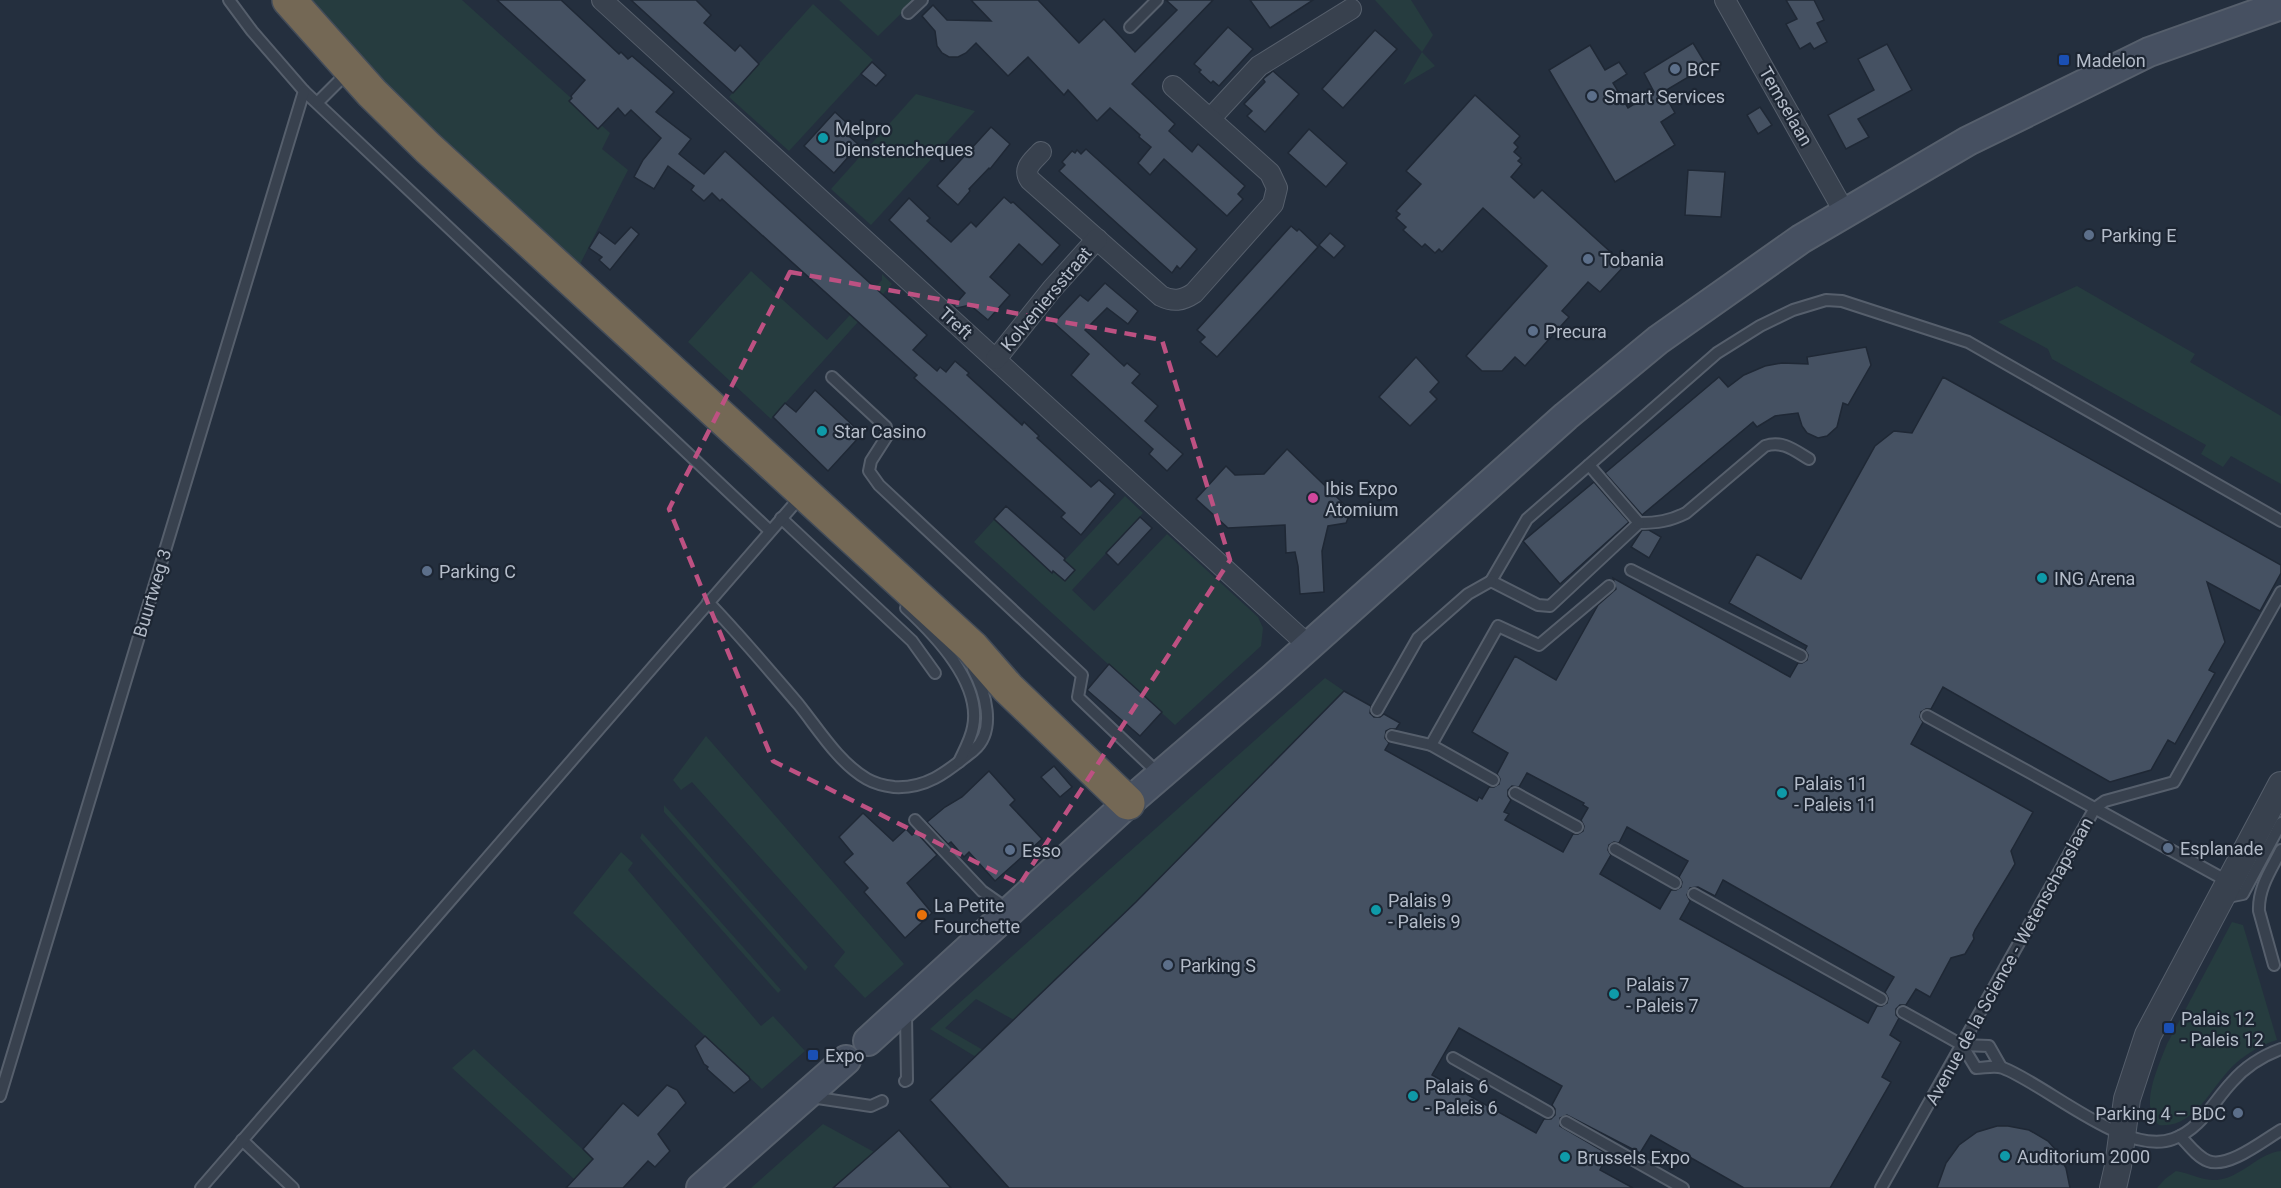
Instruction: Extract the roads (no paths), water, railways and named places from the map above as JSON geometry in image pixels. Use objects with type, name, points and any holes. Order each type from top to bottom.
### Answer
[{"type":"highway","points":[[289,0],[390,112],[796,501],[972,647],[1008,687],[1128,803]]},
{"type":"main road","points":[[868,1041],[1128,803],[1309,646],[1487,485],[1658,340],[1801,239],[1968,141],[2149,52],[2281,5]]},
{"type":"main road","points":[[701,1188],[846,1060]]},
{"type":"street","name":"Treft","points":[[602,0],[1309,646]]},
{"type":"street","name":"Temselaan","points":[[1725,0],[1845,213]]},
{"type":"street","points":[[1210,119],[1263,63],[1351,9]]},
{"type":"street","name":"Kolveniersstraat","points":[[1041,152],[1028,167],[1028,178],[1161,296],[1169,300],[1179,300],[1194,294],[1273,204],[1276,196],[1275,180],[1173,86]]},
{"type":"street","name":"Kolveniersstraat","points":[[996,358],[1052,289],[1097,240]]},
{"type":"street","points":[[2113,1188],[2127,1099],[2148,1035],[2225,890],[2280,793]]},
{"type":"lane","points":[[229,0],[252,31],[304,91],[770,531]]},
{"type":"lane","points":[[908,13],[922,0]]},
{"type":"lane","points":[[1130,27],[1157,0]]},
{"type":"lane","points":[[318,102],[353,71],[373,112]]},
{"type":"lane","name":"Buurtweg 3","points":[[0,1096],[304,91]]},
{"type":"lane","points":[[1377,710],[1418,638],[1468,594],[1491,581],[1527,519],[1718,353],[1740,338],[1793,310],[1826,300],[1842,301],[1968,342],[2281,521]]},
{"type":"lane","points":[[832,377],[886,427],[887,436],[871,461],[869,471],[879,485],[1082,675],[1078,697],[1160,775]]},
{"type":"lane","points":[[1491,581],[1538,605],[1550,606],[1640,523],[1659,523],[1686,513],[1765,446],[1774,443],[1784,444],[1809,459]]},
{"type":"lane","points":[[1589,465],[1640,523]]},
{"type":"lane","points":[[205,1187],[242,1140],[796,501]]},
{"type":"lane","points":[[781,518],[912,641],[935,673]]},
{"type":"lane","points":[[1631,570],[1801,656]]},
{"type":"lane","points":[[1431,745],[1498,626],[1539,645],[1609,586]]},
{"type":"lane","name":"Avenue de la Science - Wetenschapslaan","points":[[1881,1188],[2095,808],[2105,801],[2174,782],[2281,592]]},
{"type":"lane","points":[[897,600],[951,657],[970,693],[974,709],[973,727],[959,762]]},
{"type":"lane","points":[[708,602],[750,646],[842,758],[868,779],[891,787],[915,786],[932,780],[978,746],[986,731],[984,695],[978,678],[948,627]]},
{"type":"lane","points":[[1927,716],[2095,808],[2225,890],[2240,896],[2281,823]]},
{"type":"lane","points":[[1392,736],[1431,745],[1493,780]]},
{"type":"lane","points":[[1515,793],[1577,827]]},
{"type":"lane","points":[[915,820],[982,891],[1011,911]]},
{"type":"lane","points":[[1615,849],[1675,883]]},
{"type":"lane","points":[[2274,965],[2259,911],[2259,903],[2263,886],[2281,850]]},
{"type":"lane","points":[[1694,894],[1881,999]]},
{"type":"lane","points":[[905,1081],[907,1080],[906,1007]]},
{"type":"lane","points":[[1903,1012],[1962,1045],[1989,1046],[2001,1067],[2121,1135],[2162,1142],[2180,1136],[2202,1120],[2239,1074],[2262,1058],[2281,1050]]},
{"type":"lane","points":[[1962,1045],[1976,1068],[2001,1067]]},
{"type":"lane","points":[[1453,1058],[1548,1112]]},
{"type":"lane","points":[[805,1096],[871,1106],[882,1101]]},
{"type":"lane","points":[[1566,1122],[1683,1188]]},
{"type":"lane","points":[[2180,1136],[2203,1158],[2222,1163],[2281,1130]]},
{"type":"lane","points":[[242,1140],[293,1188]]},
{"type":"place","name":"Madelon","points":[[2064,60]]},
{"type":"place","name":"BCF","points":[[1675,69]]},
{"type":"place","name":"Smart Services","points":[[1592,96]]},
{"type":"place","name":"Melpro Dienstencheques","points":[[823,138]]},
{"type":"place","name":"Parking E","points":[[2089,235]]},
{"type":"place","name":"Tobania","points":[[1588,259]]},
{"type":"place","name":"Precura","points":[[1533,331]]},
{"type":"place","name":"Star Casino","points":[[822,431]]},
{"type":"place","name":"Ibis Expo Atomium","points":[[1313,498]]},
{"type":"place","name":"Parking C","points":[[427,571]]},
{"type":"place","name":"ING Arena","points":[[2042,578]]},
{"type":"place","name":"Palais 11 - Paleis 11","points":[[1782,793]]},
{"type":"place","name":"Esplanade","points":[[2168,848]]},
{"type":"place","name":"Esso","points":[[1010,850]]},
{"type":"place","name":"Palais 9 - Paleis 9","points":[[1376,910]]},
{"type":"place","name":"La Petite Fourchette","points":[[922,915]]},
{"type":"place","name":"Parking S","points":[[1168,965]]},
{"type":"place","name":"Palais 7 - Paleis 7","points":[[1614,994]]},
{"type":"place","name":"Palais 12 - Paleis 12","points":[[2169,1028]]},
{"type":"place","name":"Expo","points":[[813,1055]]},
{"type":"place","name":"Palais 6 - Paleis 6","points":[[1413,1096]]},
{"type":"place","name":"Parking 4 – BDC","points":[[2238,1113]]},
{"type":"place","name":"Auditorium 2000","points":[[2005,1156]]},
{"type":"place","name":"Brussels Expo","points":[[1565,1157]]}]
